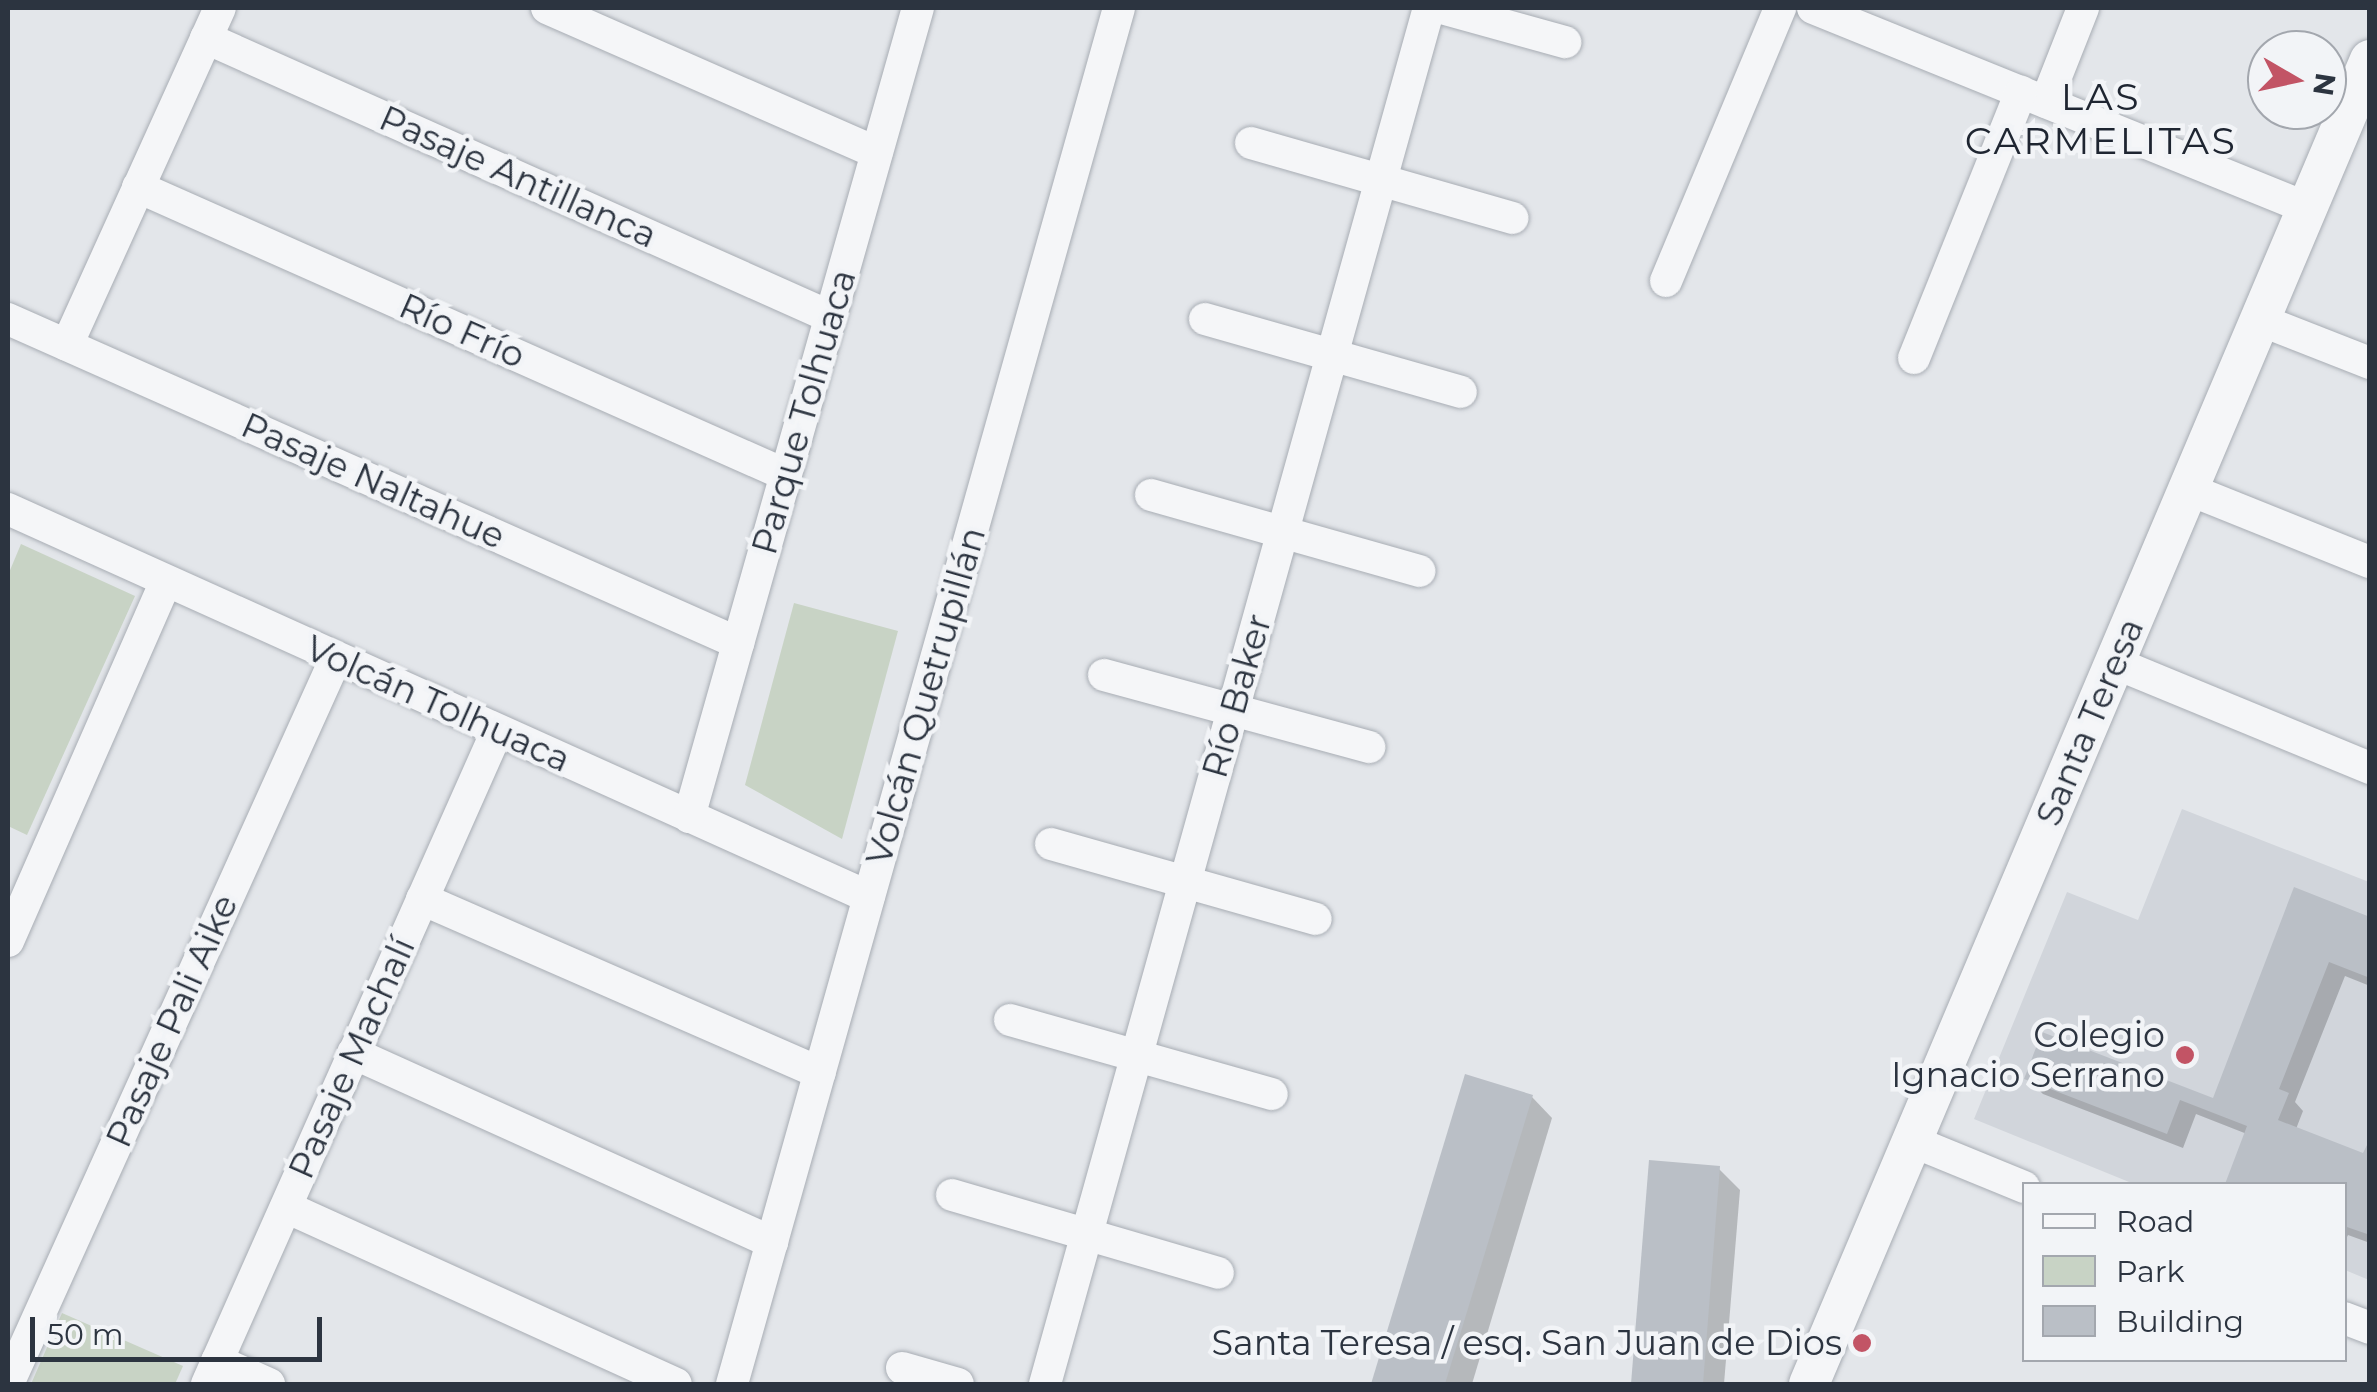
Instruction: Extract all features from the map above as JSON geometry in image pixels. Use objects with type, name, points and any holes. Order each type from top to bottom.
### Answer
[{"type":"street","points":[[67,345],[220,8]]},
{"type":"street","points":[[547,8],[877,153]]},
{"type":"street","name":"Parque Tolhuaca","points":[[689,817],[918,8]]},
{"type":"street","name":"Volcán Quetrupillán","points":[[732,1384],[1119,8]]},
{"type":"street","name":"Río Baker","points":[[1045,1384],[1429,8]]},
{"type":"street","points":[[1442,8],[1566,42]]},
{"type":"street","points":[[1666,281],[1780,8]]},
{"type":"street","points":[[1914,358],[2033,97],[2083,8]]},
{"type":"street","points":[[1825,10],[2307,208]]},
{"type":"street","name":"Pasaje Antillanca","points":[[206,38],[831,317]]},
{"type":"street","name":"Santa Teresa","points":[[1809,1384],[2370,60]]},
{"type":"street","points":[[1251,143],[1512,218]]},
{"type":"street","name":"Río Frío","points":[[138,187],[786,474]]},
{"type":"street","name":"Pasaje Naltahue","points":[[8,318],[738,643]]},
{"type":"street","points":[[1205,319],[1461,392]]},
{"type":"street","points":[[2260,320],[2370,362]]},
{"type":"street","points":[[2188,490],[2370,562]]},
{"type":"street","points":[[1150,495],[1419,572]]},
{"type":"street","name":"Volcán Tolhuaca","points":[[8,509],[869,897]]},
{"type":"street","points":[[8,941],[166,581]]},
{"type":"street","name":"Pasaje Pali Aike","points":[[8,1384],[336,658]]},
{"type":"street","points":[[2114,664],[2370,768]]},
{"type":"street","points":[[1104,675],[1370,747]]},
{"type":"street","name":"Pasaje Machalí","points":[[212,1373],[496,730]]},
{"type":"street","points":[[1051,844],[1316,919]]},
{"type":"street","points":[[422,899],[820,1073]]},
{"type":"street","points":[[1010,1020],[1272,1094]]},
{"type":"street","points":[[353,1053],[772,1242]]},
{"type":"street","points":[[1912,1141],[2022,1186]]},
{"type":"street","points":[[952,1195],[1218,1273]]},
{"type":"street","points":[[286,1207],[676,1384]]},
{"type":"street","points":[[902,1368],[958,1384]]},
{"type":"street","points":[[212,1373],[269,1384]]},
{"type":"shaded area","name":"Colegio Ignacio Serrano","points":[[2182,809],[2369,882],[2369,1280],[2347,1271],[2347,1182],[2129,1182],[1974,1119],[2067,892],[2138,920]]},
{"type":"green space","points":[[21,544],[135,596],[27,835],[8,826],[8,575]]},
{"type":"green space","points":[[794,603],[898,631],[842,839],[745,785]]},
{"type":"green space","points":[[62,1313],[183,1366],[175,1384],[31,1384]]},
{"type":"building","points":[[2294,887],[2370,917],[2370,978],[2329,962],[2279,1089],[2289,1093],[2278,1120],[2363,1153],[2370,1139],[2370,1235],[2347,1227],[2347,1182],[2226,1182],[2247,1126],[2180,1100],[2167,1134],[2024,1079],[2042,1032],[2213,1098]]},
{"type":"building","points":[[1465,1074],[1533,1095],[1445,1384],[1371,1384]]},
{"type":"building","points":[[1649,1160],[1720,1166],[1703,1384],[1631,1384]]},
{"type":"place","name":"Colegio Ignacio Serrano","points":[[2185,1055]]},
{"type":"place","name":"Santa Teresa / esq. San Juan de Dios","points":[[1862,1343]]},
{"type":"district","name":"LAS CARMELITAS","points":[[2101,118]]}]
